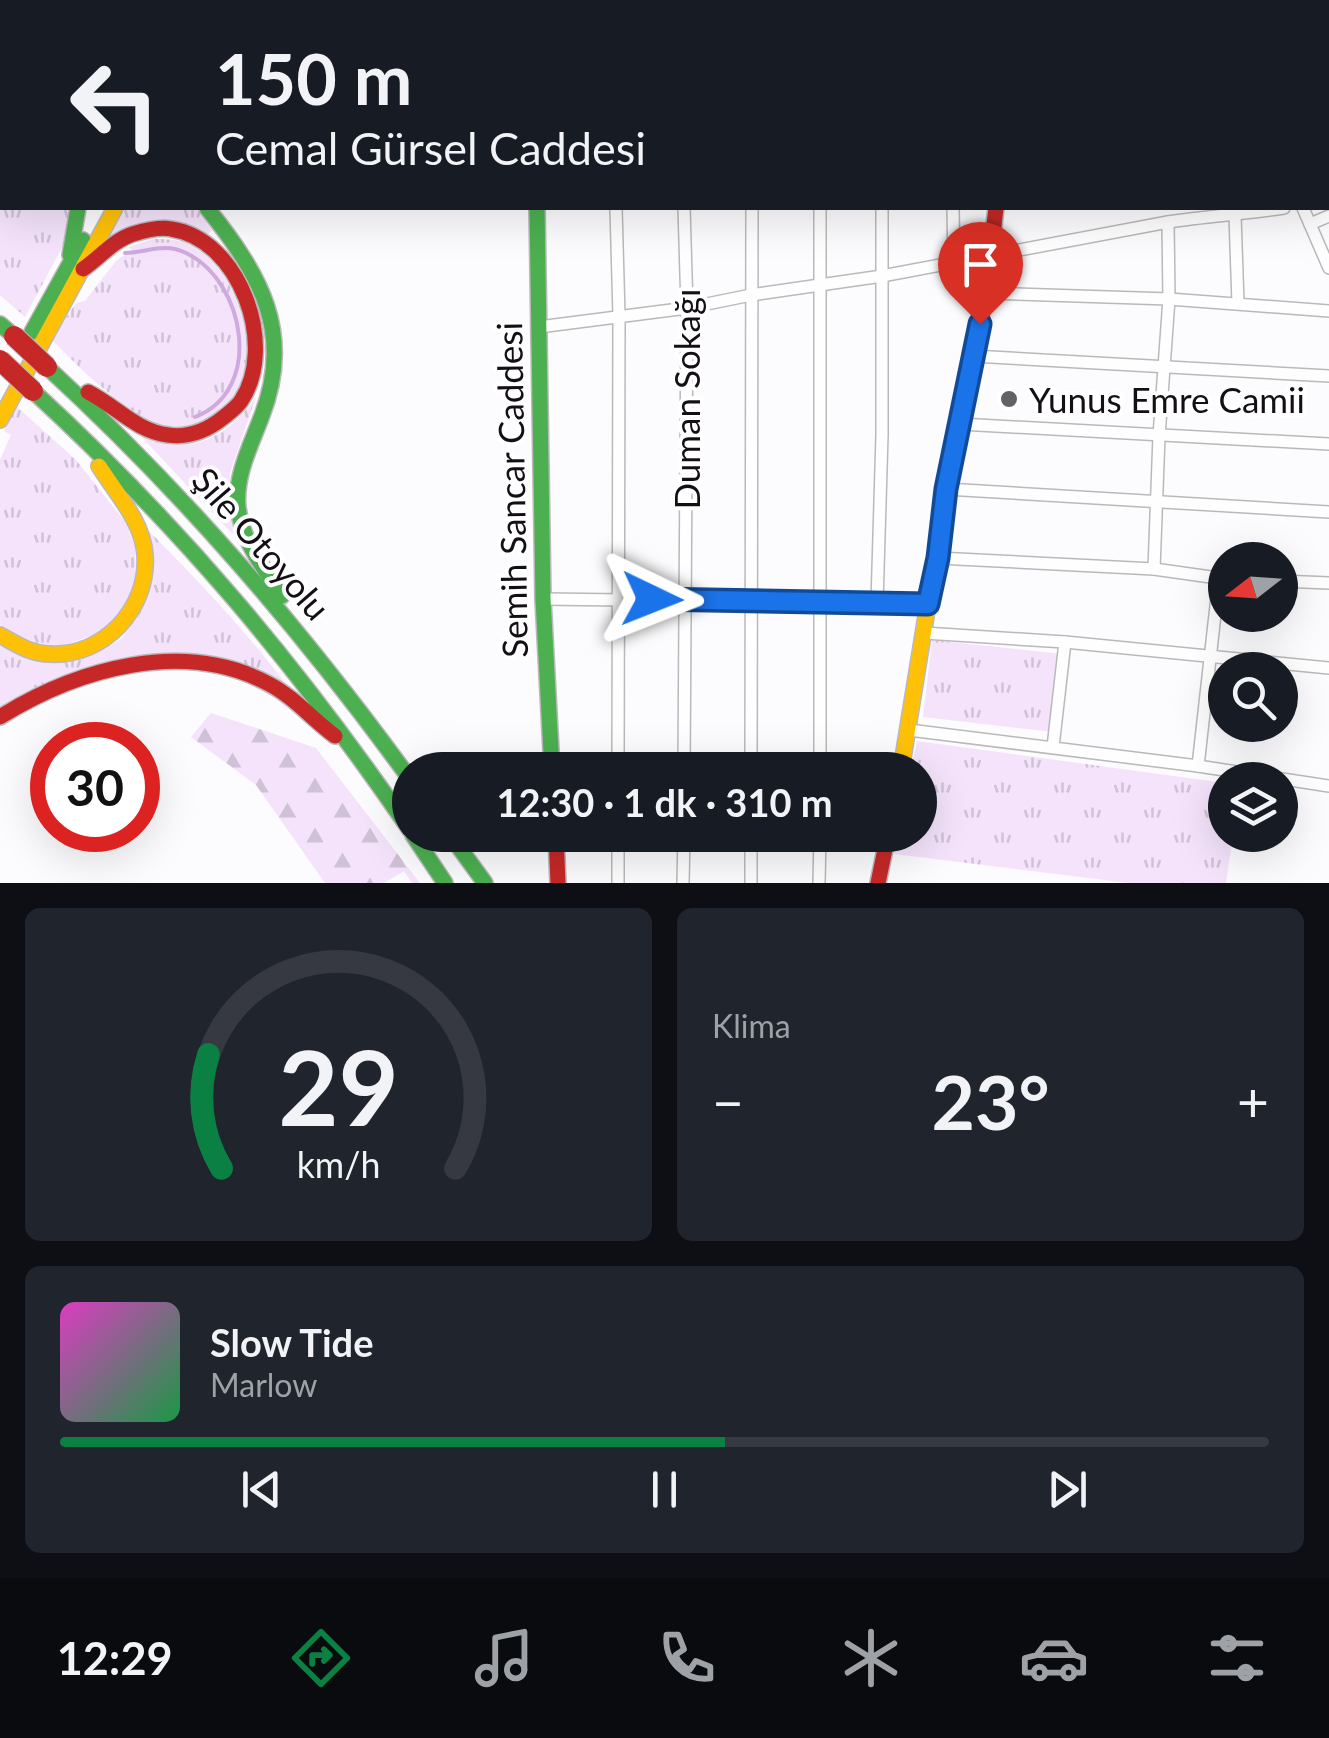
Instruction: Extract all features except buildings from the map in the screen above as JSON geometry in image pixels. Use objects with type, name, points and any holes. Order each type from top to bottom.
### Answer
[{"type":"main road","points":[[75,269],[78,210]]},
{"type":"main road","points":[[0,420],[100,210]]},
{"type":"main road","points":[[0,390],[114,210]]},
{"type":"main road","points":[[209,210],[239,246],[270,305],[275,368],[264,411],[246,452],[238,498],[252,549],[277,586],[306,642]]},
{"type":"main road","name":"Semih Sancar Caddesi","points":[[537,210],[544,598],[551,752]]},
{"type":"main road","points":[[905,752],[946,489],[986,292],[996,210]]},
{"type":"main road","points":[[66,384],[94,394],[127,420],[148,430],[184,435],[226,420],[242,403],[252,381],[256,356],[249,304],[240,283],[215,250],[195,235],[174,229],[133,234],[75,269]]},
{"type":"main road","name":"Şile Otoyolu","points":[[7,330],[189,507],[306,642],[392,755]]},
{"type":"main road","points":[[0,360],[81,434],[208,568],[301,678],[392,803]]},
{"type":"main road","points":[[0,635],[48,654],[74,653],[98,644],[133,614],[143,587],[145,557],[140,535],[127,506],[81,434]]},
{"type":"main road","points":[[0,717],[22,702],[92,675],[175,661],[215,664],[245,673],[284,693],[357,751]]},
{"type":"main road","points":[[425,852],[445,883]]},
{"type":"main road","points":[[462,852],[485,883]]},
{"type":"main road","points":[[557,852],[558,883]]},
{"type":"main road","points":[[878,883],[884,852]]},
{"type":"street","points":[[616,210],[618,752]]},
{"type":"street","name":"Duman Sokağı","points":[[684,210],[684,752]]},
{"type":"street","points":[[752,210],[752,752]]},
{"type":"street","points":[[820,210],[820,752]]},
{"type":"street","points":[[876,604],[882,435],[882,210]]},
{"type":"street","points":[[954,210],[954,262]]},
{"type":"street","points":[[540,327],[882,276],[1168,222],[1196,212],[1235,216],[1272,210]]},
{"type":"street","points":[[1304,210],[1329,268]]},
{"type":"street","points":[[1235,216],[1238,303]]},
{"type":"street","points":[[1310,224],[1329,216]]},
{"type":"street","points":[[1154,569],[1168,298],[1168,222]]},
{"type":"street","points":[[986,292],[1168,298],[1329,310]]},
{"type":"street","points":[[973,356],[1329,376]]},
{"type":"street","points":[[960,424],[1329,444]]},
{"type":"street","points":[[946,489],[1329,512]]},
{"type":"street","points":[[938,558],[1154,569],[1208,577]]},
{"type":"street","points":[[1298,582],[1329,583]]},
{"type":"street","points":[[544,598],[928,604]]},
{"type":"street","points":[[924,633],[1208,657]]},
{"type":"street","points":[[1053,747],[1066,642]]},
{"type":"street","points":[[1298,665],[1329,668]]},
{"type":"street","points":[[1198,766],[1208,688]]},
{"type":"street","points":[[909,730],[1329,786]]},
{"type":"street","points":[[618,852],[618,883]]},
{"type":"street","points":[[683,883],[684,852]]},
{"type":"street","points":[[752,852],[752,883]]},
{"type":"street","points":[[819,883],[820,852]]},
{"type":"green space","points":[[0,210],[70,210],[67,238],[25,317],[0,295]]},
{"type":"green space","points":[[125,210],[197,210],[212,230],[208,234],[167,222],[104,244]]},
{"type":"green space","points":[[153,239],[183,242],[202,252],[218,268],[231,288],[246,334],[247,358],[233,399],[202,421],[177,427],[140,416],[96,382],[51,339],[76,303],[85,301],[116,261],[132,250],[129,247]]},
{"type":"green space","points":[[256,397],[230,473],[228,509],[239,541],[137,432],[170,444],[200,442],[222,432]]},
{"type":"green space","points":[[16,406],[76,460],[126,523],[135,547],[136,575],[130,597],[106,630],[66,645],[40,645],[0,625],[0,460],[11,435],[4,431]]},
{"type":"green space","points":[[147,529],[236,623],[285,683],[182,655],[0,708],[0,646],[100,652],[121,639],[139,616]]},
{"type":"green space","points":[[932,640],[1062,654],[1053,732],[923,717]]},
{"type":"green space","points":[[211,713],[316,748],[392,847],[392,852],[396,852],[420,883],[412,883],[404,871],[384,883],[325,883],[256,785],[191,737]]},
{"type":"green space","points":[[917,741],[1208,781],[1208,852],[1231,852],[1226,883],[1129,883],[894,854],[937,852],[937,752],[915,752]]},
{"type":"waterway","points":[[125,253],[163,248],[186,253],[206,267],[233,310],[239,335],[238,361],[231,384],[217,403],[195,417]]},
{"type":"traffic: fast","points":[[70,255],[78,210]]},
{"type":"traffic: fast","points":[[209,210],[256,281],[273,332],[271,387],[241,473],[238,507],[249,543],[282,596]]},
{"type":"traffic: fast","points":[[537,210],[543,599],[551,752]]},
{"type":"traffic: fast","points":[[32,332],[83,240]]},
{"type":"traffic: fast","points":[[0,324],[14,336]]},
{"type":"traffic: fast","points":[[47,367],[146,464],[239,564],[392,755]]},
{"type":"traffic: fast","points":[[33,391],[138,493],[234,599],[324,711],[392,804]]},
{"type":"traffic: fast","points":[[424,852],[445,883]]},
{"type":"traffic: fast","points":[[462,852],[485,883]]},
{"type":"traffic: slow","points":[[0,420],[114,210]]},
{"type":"traffic: slow","points":[[904,752],[946,489],[968,380]]},
{"type":"traffic: slow","points":[[0,635],[36,652],[70,653],[105,638],[131,610],[144,575],[143,543],[128,508],[99,466]]},
{"type":"traffic: jam","points":[[968,380],[986,293],[996,210]]},
{"type":"traffic: jam","points":[[83,269],[133,234],[167,229],[195,237],[216,252],[233,273],[246,298],[255,352],[251,378],[239,403],[211,426],[191,434],[176,436],[146,429],[88,392]]},
{"type":"traffic: jam","points":[[14,336],[47,367]]},
{"type":"traffic: jam","points":[[0,360],[33,391]]},
{"type":"traffic: jam","points":[[0,717],[62,685],[96,673],[131,665],[202,663],[236,670],[269,684],[335,736]]},
{"type":"traffic: jam","points":[[557,852],[558,883]]},
{"type":"traffic: jam","points":[[878,883],[884,852]]},
{"type":"place","name":"Yunus Emre Camii","points":[[1009,399]]},
{"type":"route","points":[[652,599],[928,604],[946,489],[980,324]]}]
